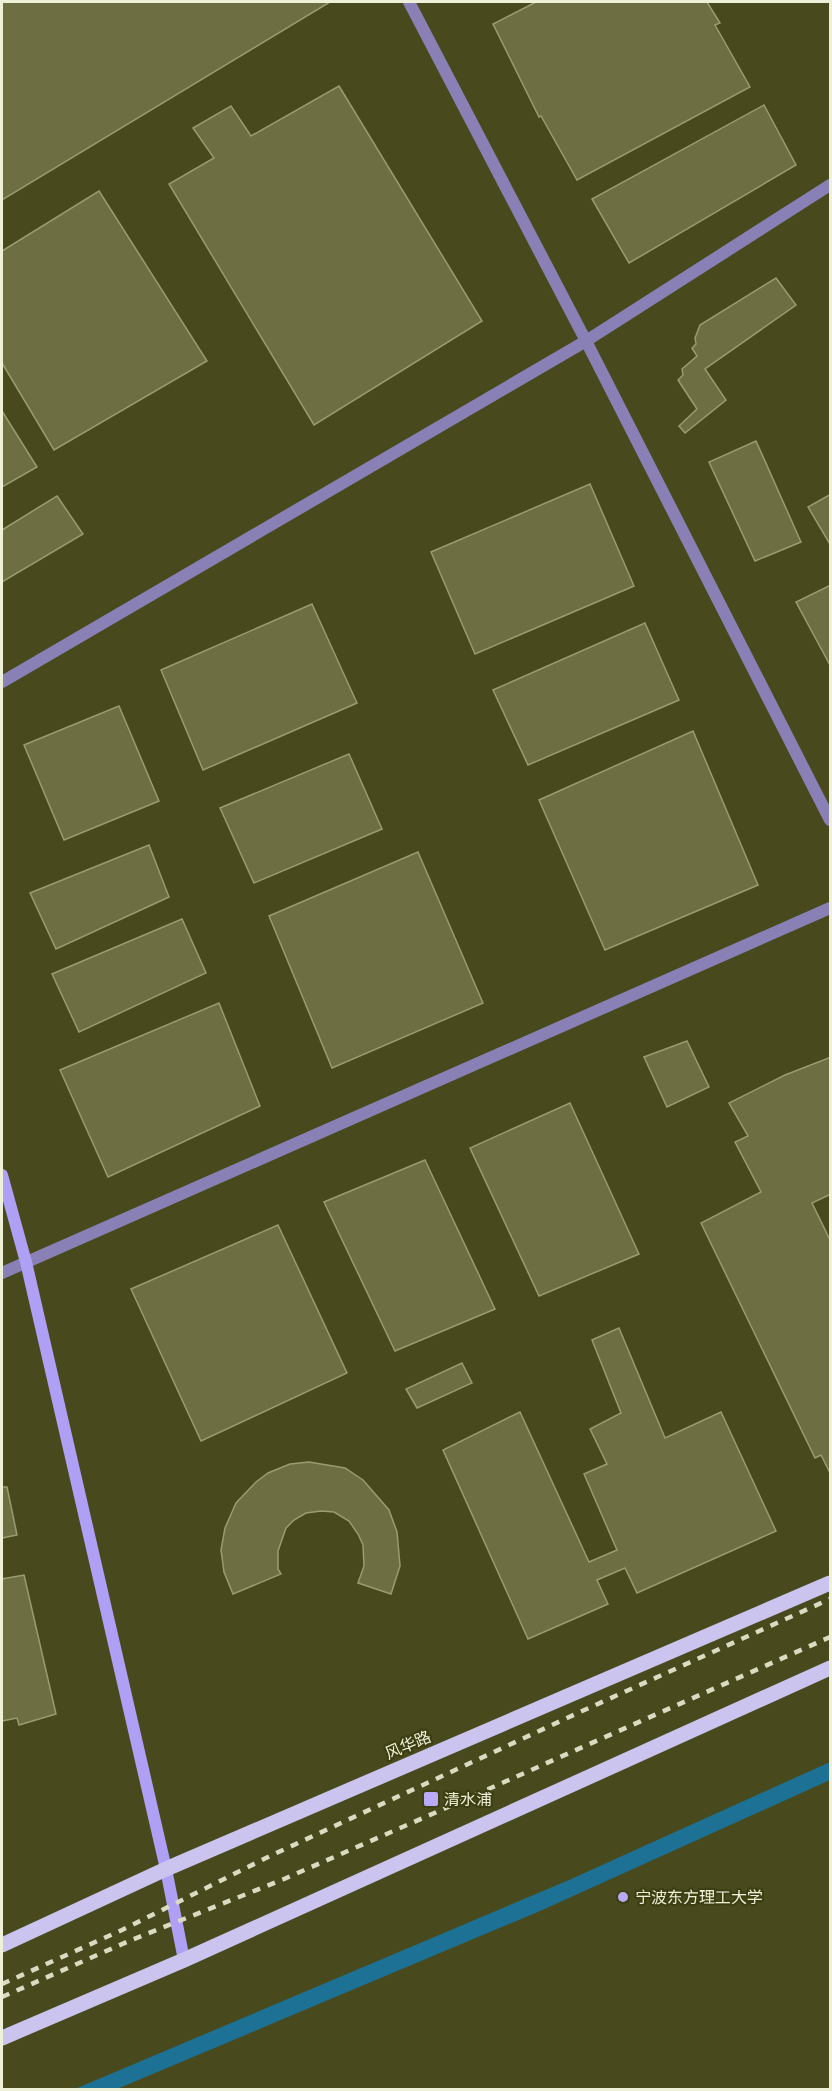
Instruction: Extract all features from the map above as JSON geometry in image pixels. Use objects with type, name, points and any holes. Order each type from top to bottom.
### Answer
[{"type":"main road","points":[[2,1175],[26,1262],[166,1869],[184,1960]]},
{"type":"main road","name":"风华路","points":[[2,1946],[166,1869],[831,1583]]},
{"type":"main road","points":[[2,2038],[184,1960],[831,1668]]},
{"type":"street","points":[[409,2],[586,341],[831,820]]},
{"type":"street","points":[[2,682],[586,341],[831,185]]},
{"type":"street","points":[[2,1273],[831,908]]},
{"type":"water","points":[[830,1762],[830,1780],[540,1911],[117,2089],[75,2089],[569,1880]]},
{"type":"building","points":[[2,2],[330,2],[2,200]]},
{"type":"building","points":[[536,2],[707,2],[720,23],[715,25],[750,87],[577,180],[541,116],[539,117],[493,24]]},
{"type":"building","points":[[339,86],[482,321],[314,425],[169,184],[214,158],[193,128],[231,106],[251,136]]},
{"type":"building","points":[[764,105],[796,165],[629,263],[592,199]]},
{"type":"building","points":[[99,191],[207,361],[54,450],[2,363],[2,251]]},
{"type":"building","points":[[776,278],[796,305],[705,369],[726,400],[685,433],[679,426],[697,409],[678,380],[683,375],[682,369],[697,356],[692,348],[696,344],[695,338],[700,325]]},
{"type":"building","points":[[2,411],[37,467],[2,487]]},
{"type":"building","points":[[756,441],[801,542],[755,561],[709,462]]},
{"type":"building","points":[[590,484],[634,586],[475,654],[431,552]]},
{"type":"building","points":[[831,494],[831,546],[808,507]]},
{"type":"building","points":[[57,496],[83,534],[2,582],[2,530]]},
{"type":"building","points":[[831,585],[831,667],[796,602]]},
{"type":"building","points":[[312,604],[357,703],[203,770],[161,670]]},
{"type":"building","points":[[645,623],[679,700],[528,765],[493,690]]},
{"type":"building","points":[[119,706],[159,801],[64,840],[24,745]]},
{"type":"building","points":[[693,731],[758,885],[605,950],[539,800]]},
{"type":"building","points":[[349,754],[382,829],[254,883],[220,808]]},
{"type":"building","points":[[149,845],[169,897],[56,949],[30,893]]},
{"type":"building","points":[[418,852],[483,1003],[332,1068],[269,916]]},
{"type":"building","points":[[182,919],[206,973],[79,1032],[52,974]]},
{"type":"building","points":[[219,1003],[260,1106],[108,1177],[60,1070]]},
{"type":"building","points":[[687,1041],[709,1087],[667,1107],[644,1057]]},
{"type":"building","points":[[831,1057],[831,1194],[812,1203],[831,1242],[831,1475],[821,1455],[815,1458],[701,1223],[761,1192],[735,1142],[748,1136],[729,1103],[785,1075]]},
{"type":"building","points":[[570,1103],[639,1254],[539,1296],[470,1148]]},
{"type":"building","points":[[425,1160],[495,1309],[395,1351],[324,1202]]},
{"type":"building","points":[[278,1225],[347,1373],[201,1441],[131,1289]]},
{"type":"building","points":[[619,1328],[665,1438],[721,1412],[776,1531],[637,1593],[625,1568],[597,1580],[608,1604],[528,1639],[443,1450],[520,1412],[589,1562],[617,1550],[584,1474],[607,1464],[590,1429],[621,1413],[592,1340]]},
{"type":"building","points":[[462,1363],[472,1383],[417,1408],[406,1389]]},
{"type":"building","points":[[309,1462],[345,1468],[363,1480],[389,1510],[397,1532],[400,1566],[391,1594],[358,1583],[364,1566],[363,1545],[358,1534],[349,1521],[334,1512],[321,1511],[306,1513],[286,1528],[278,1551],[278,1569],[281,1574],[233,1594],[224,1572],[221,1550],[225,1528],[236,1503],[268,1473],[290,1464]]},
{"type":"building","points":[[2,1487],[7,1487],[17,1535],[2,1538]]},
{"type":"building","points":[[24,1575],[56,1714],[19,1725],[17,1718],[2,1721],[2,1579]]},
{"type":"railway","points":[[2,1984],[122,1930],[270,1856],[830,1599]]},
{"type":"railway","points":[[2,1997],[129,1941],[284,1879],[830,1637]]},
{"type":"place","name":"清水浦","points":[[431,1799]]},
{"type":"place","name":"宁波东方理工大学","points":[[623,1897]]}]
